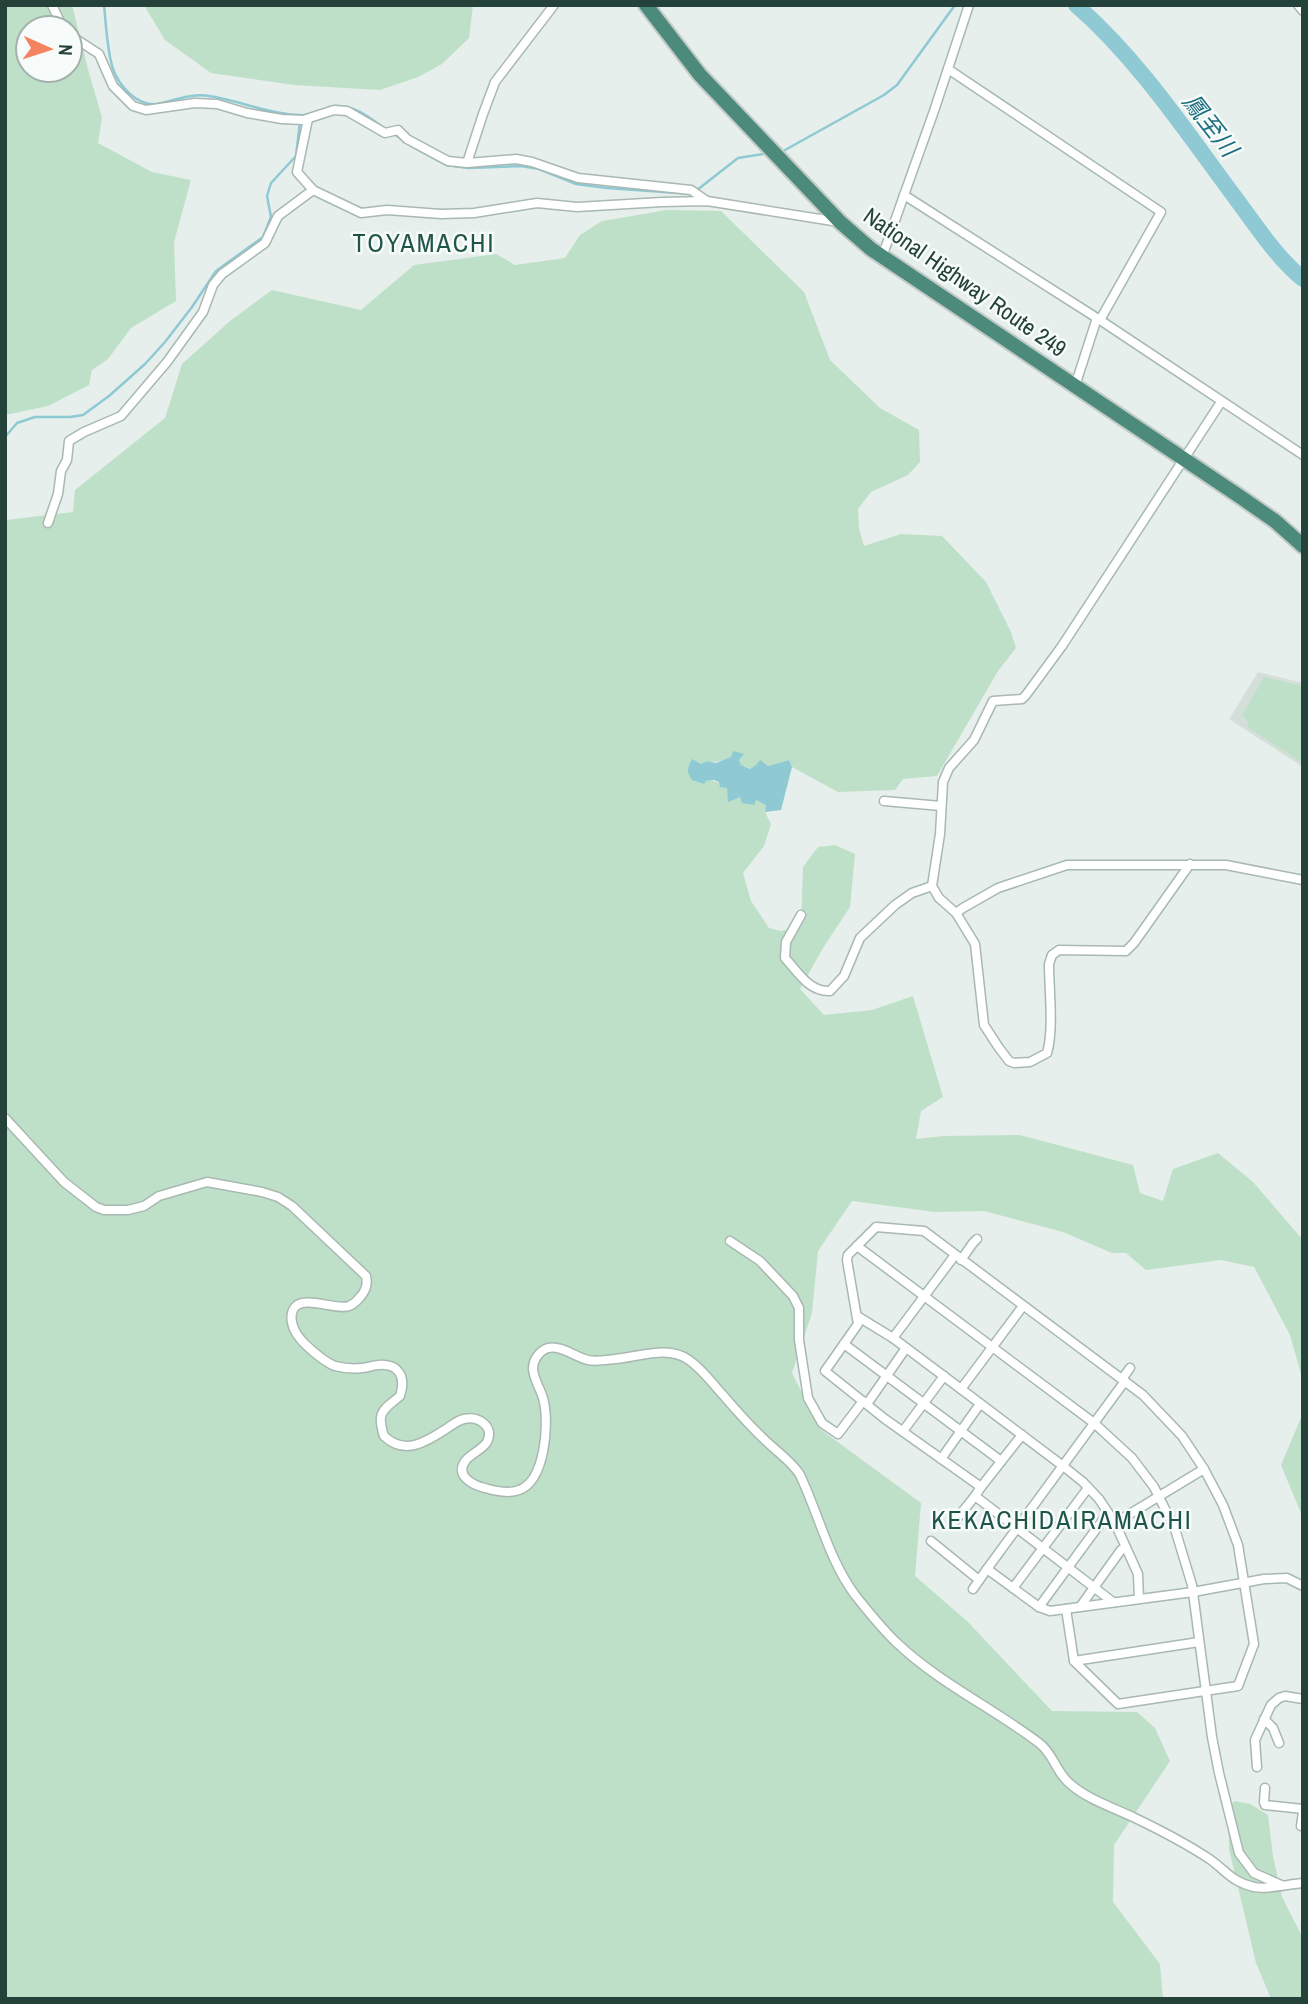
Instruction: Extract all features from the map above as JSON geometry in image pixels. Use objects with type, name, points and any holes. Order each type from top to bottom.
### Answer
[{"type":"highway","name":"National Highway Route 249","points":[[646,5],[700,75],[840,222],[882,257],[1184,458],[1275,522],[1303,546]]},
{"type":"street","points":[[467,163],[495,82],[555,5]]},
{"type":"street","points":[[882,257],[969,5]]},
{"type":"street","points":[[1298,5],[1303,11]]},
{"type":"street","points":[[84,44],[99,54],[113,86],[133,106],[146,110],[195,103],[217,104],[282,119],[303,119],[334,110],[347,111],[389,132],[398,130],[407,139],[448,161],[467,163],[516,159],[533,162],[578,178],[691,190],[703,199]]},
{"type":"street","points":[[948,69],[1161,212],[1099,319],[1075,386]]},
{"type":"street","points":[[303,119],[297,172],[313,190],[361,213],[387,210],[441,214],[474,213],[537,203],[577,207],[703,199],[840,222]]},
{"type":"street","points":[[48,523],[58,494],[61,471],[67,460],[69,442],[84,432],[121,416],[167,362],[196,322],[222,274],[265,243],[278,216],[313,190]]},
{"type":"street","points":[[904,195],[1099,319],[1303,455]]},
{"type":"street","points":[[1191,864],[1126,951],[1059,950],[1052,955],[1049,964],[1049,1045],[1046,1053],[1030,1062],[1009,1061],[985,1025],[975,944],[956,913],[939,898],[932,886],[940,834],[943,782],[949,768],[974,740],[989,705],[993,701],[1021,699],[1026,695],[1062,646],[1221,402]]},
{"type":"street","points":[[884,801],[941,806]]},
{"type":"street","points":[[956,913],[998,888],[1067,865],[1226,865],[1303,880]]},
{"type":"street","points":[[801,915],[786,943],[785,958],[810,986],[817,990],[830,991],[844,976],[860,938],[895,905],[912,893],[932,886]]},
{"type":"street","points":[[5,1118],[64,1182],[90,1204],[104,1210],[128,1210],[144,1206],[159,1196],[208,1182],[262,1192],[278,1197],[292,1206],[366,1276],[367,1281],[365,1290],[356,1302],[347,1307],[306,1302],[295,1307],[292,1312],[295,1333],[312,1350],[337,1366],[353,1368],[388,1365],[398,1372],[403,1381],[400,1396],[385,1407],[381,1419],[384,1436],[397,1446],[407,1447],[427,1440],[462,1419],[479,1419],[486,1424],[488,1440],[465,1461],[463,1468],[469,1482],[482,1488],[498,1491],[519,1490],[531,1483],[538,1470],[545,1436],[545,1411],[533,1367],[543,1350],[558,1348],[593,1361],[656,1353],[682,1355],[699,1367],[752,1429],[798,1471],[840,1570],[854,1594],[896,1642],[974,1700],[1043,1745],[1065,1780],[1086,1796],[1171,1836],[1212,1861],[1232,1879],[1258,1888],[1303,1884]]},
{"type":"street","points":[[981,1487],[825,1371],[859,1324],[848,1255],[876,1227],[921,1231],[1143,1395],[1166,1417],[1204,1469],[1223,1505],[1238,1545],[1254,1644],[1238,1686],[1118,1704],[1074,1661],[1066,1609]]},
{"type":"street","points":[[893,1338],[958,1257],[977,1239]]},
{"type":"street","points":[[730,1241],[760,1261],[793,1296],[799,1308],[799,1339],[808,1398],[822,1423],[838,1434],[906,1348]]},
{"type":"street","points":[[857,1246],[1094,1423],[1132,1458],[1159,1496],[1179,1539],[1192,1592],[1219,1773],[1239,1853],[1254,1873],[1281,1885]]},
{"type":"street","points":[[961,1389],[1023,1306]]},
{"type":"street","points":[[857,1316],[893,1338],[1063,1466],[1088,1488],[1115,1523],[1138,1574],[1139,1599]]},
{"type":"street","points":[[844,1344],[1001,1461]]},
{"type":"street","points":[[973,1589],[1094,1423],[1130,1368]]},
{"type":"street","points":[[903,1431],[944,1376]]},
{"type":"street","points":[[941,1459],[980,1404]]},
{"type":"street","points":[[955,1521],[1022,1435]]},
{"type":"street","points":[[1115,1523],[1204,1469]]},
{"type":"street","points":[[1013,1588],[1088,1488]]},
{"type":"street","points":[[975,1496],[1113,1602]]},
{"type":"street","points":[[1039,1607],[1108,1513]]},
{"type":"street","points":[[931,1541],[979,1580]]},
{"type":"street","points":[[1080,1607],[1121,1550],[1126,1548]]},
{"type":"street","points":[[987,1569],[1039,1607],[1050,1611],[1281,1578],[1303,1586]]},
{"type":"street","points":[[1074,1661],[1199,1642]]},
{"type":"street","points":[[1257,1767],[1255,1740],[1271,1705],[1279,1698],[1291,1696],[1303,1699]]},
{"type":"street","points":[[1264,1719],[1273,1728],[1279,1744]]},
{"type":"street","points":[[1265,1788],[1265,1805],[1303,1811],[1301,1826]]},
{"type":"shaded area","points":[[1258,672],[1303,683],[1303,767],[1229,719]]},
{"type":"green space","points":[[5,5],[72,5],[74,14],[14,14],[14,84],[84,84],[84,53],[102,117],[98,143],[152,172],[191,180],[174,242],[176,301],[131,328],[108,359],[92,370],[89,385],[48,406],[5,415]]},
{"type":"green space","points":[[144,5],[473,5],[469,38],[442,64],[418,77],[380,90],[294,85],[211,73],[165,40]]},
{"type":"green space","points":[[667,210],[721,211],[804,292],[830,360],[880,408],[919,430],[920,462],[908,475],[871,492],[858,509],[864,546],[901,534],[942,536],[986,582],[1016,648],[998,671],[937,776],[903,779],[895,790],[838,792],[792,767],[789,760],[768,766],[756,765],[751,769],[741,765],[739,760],[744,754],[701,764],[692,760],[706,781],[717,782],[727,788],[728,796],[756,800],[767,805],[765,812],[771,824],[764,846],[743,873],[751,901],[769,928],[781,931],[801,927],[803,867],[818,847],[835,845],[855,854],[850,907],[800,989],[824,1015],[872,1010],[913,996],[943,1097],[921,1111],[916,1139],[1020,1135],[1133,1165],[1140,1193],[1163,1201],[1173,1169],[1218,1153],[1253,1182],[1303,1240],[1303,1381],[1290,1335],[1254,1267],[1221,1260],[1146,1270],[1126,1253],[1112,1253],[1063,1232],[984,1211],[935,1212],[852,1201],[818,1251],[812,1313],[792,1373],[820,1429],[921,1503],[915,1576],[967,1621],[1052,1711],[1137,1712],[1155,1728],[1170,1761],[1114,1845],[1113,1902],[1160,1964],[1163,1999],[5,1999],[6,520],[73,512],[75,490],[165,418],[182,364],[230,321],[272,290],[361,310],[414,265],[496,254],[515,265],[565,258],[580,235],[602,221]]},
{"type":"green space","points":[[1264,677],[1303,686],[1303,763],[1247,727],[1249,722],[1242,715]]},
{"type":"green space","points":[[1303,1413],[1303,1518],[1281,1465]]},
{"type":"green space","points":[[1235,1801],[1250,1804],[1268,1815],[1282,1897],[1303,1938],[1303,1999],[1271,1999],[1256,1963],[1229,1849],[1228,1806]]},
{"type":"water","points":[[733,751],[744,754],[739,760],[741,765],[750,769],[760,760],[768,766],[789,760],[792,767],[781,810],[765,812],[766,805],[756,800],[754,805],[742,803],[740,797],[728,802],[727,788],[720,787],[719,782],[706,781],[704,784],[692,780],[688,770],[692,759],[701,764],[707,761],[716,763],[731,757]]},
{"type":"waterway","points":[[104,5],[113,69],[124,88],[142,102],[156,104],[202,95],[283,114],[309,115]]},
{"type":"waterway","points":[[785,150],[884,95],[897,85],[955,5]]},
{"type":"waterway","name":"鳳至川","points":[[1076,5],[1099,26],[1140,72],[1266,240],[1303,279]]},
{"type":"waterway","points":[[335,106],[356,110],[385,129]]},
{"type":"waterway","points":[[5,437],[17,423],[35,417],[83,415],[145,364],[192,307],[216,271],[263,237],[271,217],[267,196],[271,183],[296,156],[300,122]]},
{"type":"waterway","points":[[394,134],[406,142]]},
{"type":"waterway","points":[[411,146],[446,165],[468,168],[521,166],[539,169],[576,184],[692,194],[738,158],[763,154]]},
{"type":"district","name":"TOYAMACHI","points":[[424,243]]},
{"type":"district","name":"KEKACHIDAIRAMACHI","points":[[1062,1520]]}]
